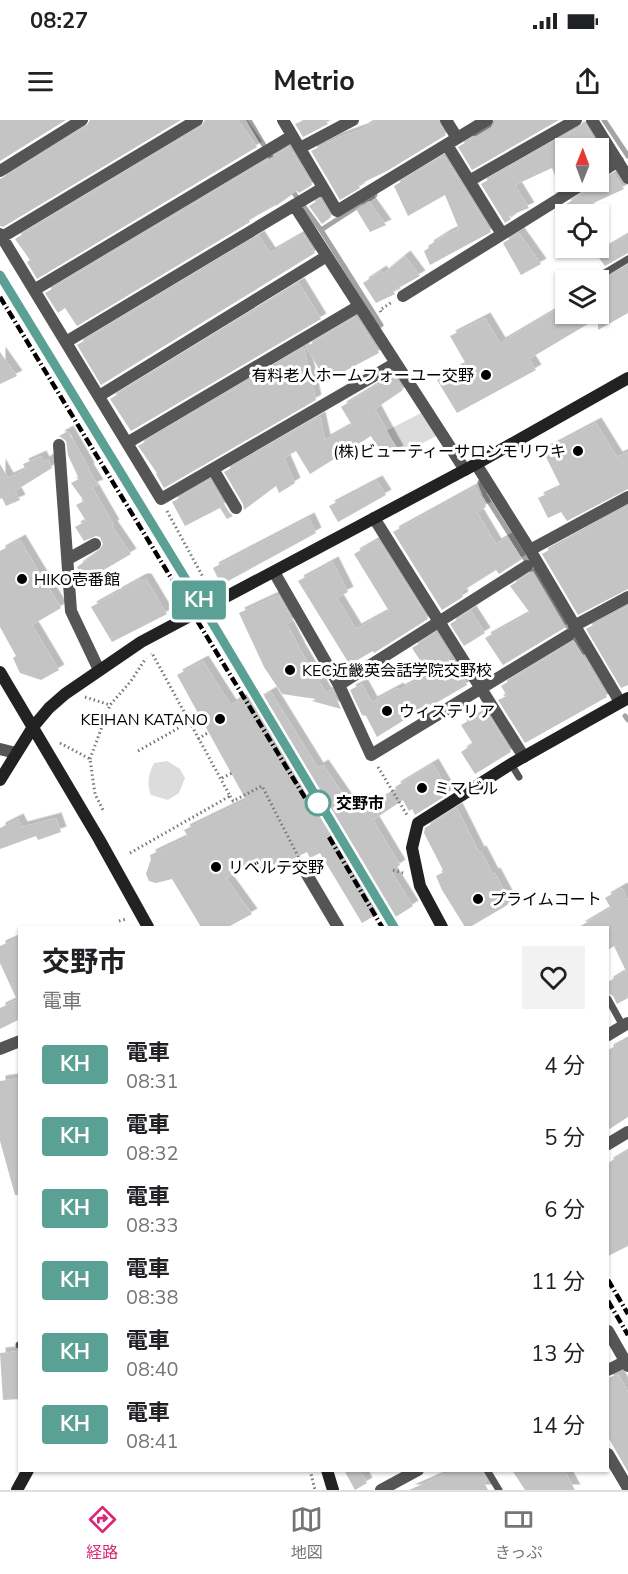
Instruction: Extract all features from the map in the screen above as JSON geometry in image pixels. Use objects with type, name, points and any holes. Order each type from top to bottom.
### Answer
[{"type":"street","points":[[0,171],[82,120]]},
{"type":"street","points":[[196,120],[1,235],[161,499],[396,363]]},
{"type":"street","points":[[283,120],[337,211],[487,120]]},
{"type":"street","points":[[300,148],[354,120]]},
{"type":"street","points":[[446,120],[455,159],[502,234]]},
{"type":"street","points":[[469,181],[576,120]]},
{"type":"street","points":[[592,120],[628,178]]},
{"type":"street","points":[[34,290],[292,136]]},
{"type":"street","points":[[609,167],[618,161]]},
{"type":"street","points":[[66,342],[323,188]]},
{"type":"street","points":[[403,296],[570,192]]},
{"type":"street","points":[[294,205],[396,363],[530,549],[571,630],[624,700],[511,764],[477,792],[418,823],[412,848],[420,886],[441,926]]},
{"type":"street","points":[[99,396],[327,256]]},
{"type":"street","points":[[127,443],[359,306]]},
{"type":"street","points":[[0,780],[33,727],[49,708],[141,642],[471,467],[628,378]]},
{"type":"street","points":[[58,445],[71,611],[99,670]]},
{"type":"street","points":[[213,469],[236,508]]},
{"type":"street","points":[[530,549],[628,497]]},
{"type":"street","points":[[374,518],[524,757]]},
{"type":"street","points":[[68,559],[95,544]]},
{"type":"street","points":[[339,685],[527,566]]},
{"type":"street","points":[[274,572],[339,685],[370,755],[628,597]]},
{"type":"street","points":[[0,672],[147,926]]},
{"type":"street","points":[[0,749],[16,753]]},
{"type":"street","points":[[306,873],[337,926]]},
{"type":"street","points":[[609,1034],[625,1024]]},
{"type":"street","points":[[0,1049],[18,1042]]},
{"type":"street","points":[[609,1143],[628,1132]]},
{"type":"street","points":[[609,1333],[627,1362],[609,1370]]},
{"type":"street","points":[[609,1456],[623,1487]]},
{"type":"street","points":[[16,1490],[27,1472]]},
{"type":"street","points":[[328,1472],[333,1490]]},
{"type":"street","points":[[381,1490],[414,1472]]},
{"type":"lane","points":[[609,270],[628,259]]},
{"type":"lane","points":[[511,764],[519,777]]},
{"type":"lane","points":[[609,1000],[625,1024]]},
{"type":"lane","points":[[488,1472],[498,1490]]},
{"type":"path","points":[[376,332],[388,325],[380,310],[403,296]]},
{"type":"path","points":[[161,499],[216,602]]},
{"type":"path","points":[[104,812],[95,794],[90,759],[110,705],[131,681],[144,660],[152,653],[233,801],[262,786],[301,861]]},
{"type":"path","points":[[79,695],[110,705]]},
{"type":"path","points":[[138,751],[189,722]]},
{"type":"path","points":[[198,739],[209,732]]},
{"type":"path","points":[[58,740],[61,745],[90,759]]},
{"type":"path","points":[[370,755],[410,820]]},
{"type":"path","points":[[222,778],[232,773]]},
{"type":"path","points":[[130,853],[231,796]]},
{"type":"path","points":[[393,870],[407,874]]},
{"type":"path","points":[[119,921],[126,919]]},
{"type":"path","points":[[310,1472],[315,1490]]},
{"type":"shaded area","points":[[425,411],[440,434],[402,454],[392,440],[378,445],[374,437]]},
{"type":"shaded area","points":[[167,761],[180,769],[185,778],[179,793],[168,800],[151,795],[148,783],[154,763]]},
{"type":"building","points":[[0,120],[66,120],[0,161]]},
{"type":"building","points":[[90,120],[181,120],[3,227],[0,226],[0,179],[86,127]]},
{"type":"building","points":[[205,120],[238,120],[257,147],[37,279],[27,262],[30,260],[15,239],[201,127]]},
{"type":"building","points":[[304,120],[325,120],[328,124],[303,137],[295,124]]},
{"type":"building","points":[[377,120],[438,120],[446,135],[387,171],[358,185],[360,188],[340,200],[311,151]]},
{"type":"building","points":[[495,120],[559,120],[472,170],[458,147],[491,127]]},
{"type":"building","points":[[584,121],[593,138],[561,138],[580,127]]},
{"type":"building","points":[[555,141],[555,176],[552,168],[515,185],[529,208],[509,216],[511,219],[505,223],[481,184]]},
{"type":"building","points":[[289,147],[312,185],[299,193],[297,191],[276,206],[249,220],[250,222],[77,326],[65,308],[58,313],[45,293]]},
{"type":"building","points":[[444,156],[491,232],[430,265],[424,251],[429,248],[428,246],[459,229],[445,195],[408,216],[394,186]]},
{"type":"building","points":[[614,174],[624,189],[591,204],[567,204],[585,192],[609,192],[609,177]]},
{"type":"building","points":[[320,199],[331,217],[322,224],[309,206]]},
{"type":"building","points":[[369,201],[386,225],[370,232],[356,209]]},
{"type":"building","points":[[519,233],[541,264],[521,275],[503,243]]},
{"type":"building","points":[[303,234],[315,253],[101,385],[77,345],[259,236],[270,253]]},
{"type":"building","points":[[628,235],[628,253],[605,266],[599,258],[609,258],[609,246]]},
{"type":"building","points":[[405,256],[420,276],[393,291],[395,294],[376,303],[363,283],[381,271],[383,274]]},
{"type":"building","points":[[628,266],[628,313],[609,324],[609,277]]},
{"type":"building","points":[[299,283],[321,319],[131,431],[110,399]]},
{"type":"building","points":[[555,311],[555,324],[588,324],[529,359],[536,370],[457,413],[437,380],[466,364],[450,336],[485,318],[500,343]]},
{"type":"building","points":[[356,317],[379,353],[326,381],[306,347]]},
{"type":"building","points":[[598,324],[609,324],[598,330]]},
{"type":"building","points":[[304,348],[316,400],[164,488],[157,473],[138,446]]},
{"type":"building","points":[[0,352],[17,376],[0,384]]},
{"type":"building","points":[[394,375],[403,390],[375,409],[398,451],[384,458],[371,436],[310,474],[296,451],[284,458],[295,483],[279,493],[276,486],[244,510],[243,504],[224,472],[320,417],[325,440],[352,425],[341,407]]},
{"type":"building","points":[[596,423],[617,457],[628,452],[628,489],[567,521],[561,512],[548,518],[538,498],[557,489],[556,487],[560,485],[543,451]]},
{"type":"building","points":[[68,431],[98,485],[92,487],[114,525],[112,526],[131,554],[85,581],[77,567],[99,551],[103,544],[100,537],[96,536],[84,541],[75,527],[86,521],[76,505],[84,501],[71,483],[79,479],[68,455],[66,441],[59,436]]},
{"type":"building","points":[[41,456],[44,462],[48,459],[52,468],[15,491],[20,500],[6,506],[2,498],[0,499],[0,464],[8,478],[26,470],[23,464]]},
{"type":"building","points":[[210,480],[233,516],[227,519],[220,508],[185,526],[172,502]]},
{"type":"building","points":[[377,481],[386,495],[338,522],[329,506]]},
{"type":"building","points":[[475,487],[486,507],[477,512],[496,544],[508,537],[522,559],[499,574],[496,570],[461,592],[463,597],[442,610],[393,532]]},
{"type":"building","points":[[628,506],[628,589],[578,615],[542,554]]},
{"type":"building","points":[[309,518],[316,533],[221,585],[213,568]]},
{"type":"building","name":"HIKO壱番館","points":[[20,540],[61,608],[32,625],[59,670],[41,680],[20,673],[13,658],[16,656],[0,627],[0,551]]},
{"type":"building","points":[[378,540],[428,619],[374,653],[373,651],[354,662],[348,662],[298,581],[333,562],[348,592],[337,598],[356,629],[389,611],[354,554]]},
{"type":"building","points":[[533,571],[566,627],[503,665],[485,638],[530,613],[510,586]]},
{"type":"building","points":[[141,579],[146,579],[167,614],[112,642],[91,607]]},
{"type":"building","points":[[278,595],[293,621],[287,624],[301,651],[326,693],[332,689],[341,709],[312,701],[316,699],[282,694],[264,667],[239,613]]},
{"type":"building","points":[[628,606],[628,685],[621,688],[586,629]]},
{"type":"building","points":[[471,611],[485,633],[464,646],[450,624]]},
{"type":"building","points":[[436,633],[450,655],[448,657],[467,685],[431,706],[430,704],[377,737],[366,716],[362,715],[350,690],[362,684],[372,702],[429,674],[412,648]]},
{"type":"building","points":[[574,641],[607,697],[525,743],[498,700],[507,696],[501,686]]},
{"type":"building","points":[[203,661],[231,705],[242,699],[247,707],[271,692],[318,768],[323,765],[356,813],[397,791],[395,787],[433,764],[450,793],[415,815],[412,809],[409,811],[403,800],[373,820],[400,865],[391,871],[413,906],[394,918],[388,908],[362,923],[320,853],[310,858],[307,852],[258,876],[253,866],[226,878],[252,914],[230,926],[200,926],[172,879],[156,883],[149,881],[146,874],[151,859],[150,855],[188,837],[184,830],[246,800],[177,675]]},
{"type":"building","points":[[486,711],[511,752],[475,774],[461,752],[473,744],[461,725]]},
{"type":"building","points":[[457,808],[479,852],[481,851],[493,874],[495,873],[511,903],[472,926],[464,926],[436,876],[444,872],[424,833],[425,828]]},
{"type":"building","points":[[56,818],[61,832],[38,840],[36,836],[0,849],[0,828],[18,819],[22,827]]},
{"type":"building","points":[[622,888],[628,900],[628,998],[617,1004],[609,994],[609,981],[626,971],[614,946],[609,949],[609,926],[581,926],[611,908],[605,898]]},
{"type":"building","points":[[18,938],[18,1020],[0,1029],[0,1008],[17,1000],[0,963],[0,946]]},
{"type":"building","points":[[628,1039],[628,1117],[609,1129],[609,1049]]},
{"type":"building","points":[[18,1078],[18,1195],[15,1195],[0,1141],[0,1081]]},
{"type":"building","points":[[628,1151],[628,1246],[609,1256],[609,1162]]},
{"type":"building","points":[[18,1351],[18,1399],[3,1400],[0,1353]]},
{"type":"building","points":[[618,1374],[628,1392],[628,1472],[609,1439],[609,1378]]},
{"type":"building","points":[[345,1472],[361,1472],[367,1483],[355,1490]]},
{"type":"building","points":[[441,1472],[482,1472],[487,1481],[484,1482],[488,1490],[409,1490],[443,1475]]},
{"type":"building","points":[[513,1472],[565,1472],[575,1490],[525,1490]]},
{"type":"waterway","points":[[249,120],[275,164]]},
{"type":"waterway","points":[[475,134],[500,120]]},
{"type":"waterway","points":[[604,120],[628,156]]},
{"type":"waterway","points":[[291,189],[321,230],[381,325]]},
{"type":"waterway","points":[[321,230],[375,195]]},
{"type":"waterway","points":[[480,482],[485,495],[584,652]]},
{"type":"waterway","points":[[625,716],[628,720]]},
{"type":"railway","points":[[0,275],[204,609],[393,926]]},
{"type":"railway","points":[[0,297],[307,801]]},
{"type":"railway","points":[[329,837],[381,926]]},
{"type":"railway","points":[[609,1282],[628,1314]]},
{"type":"railway","points":[[609,1303],[628,1335]]},
{"type":"train","name":"KH","points":[[0,275],[204,609],[393,926]]},
{"type":"place","name":"有料老人ホームフォーユー交野","points":[[486,375]]},
{"type":"place","name":"(株)ビューティーサロンモリワキ","points":[[578,451]]},
{"type":"place","name":"HIKO壱番館","points":[[22,579]]},
{"type":"place","name":"KEC近畿英会話学院交野校","points":[[290,670]]},
{"type":"place","name":"ウィステリア","points":[[387,711]]},
{"type":"place","name":"KEIHAN KATANO","points":[[220,719]]},
{"type":"place","name":"ミマビル","points":[[422,788]]},
{"type":"place","name":"交野市","points":[[318,803]]},
{"type":"place","name":"リベルテ交野","points":[[216,867]]},
{"type":"place","name":"プライムコート","points":[[478,899]]}]
